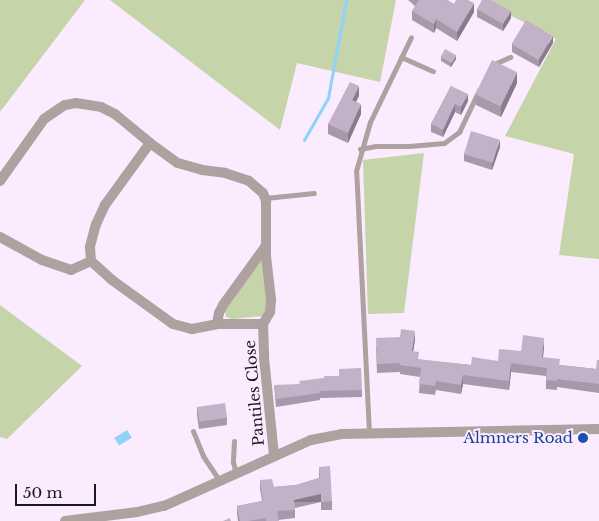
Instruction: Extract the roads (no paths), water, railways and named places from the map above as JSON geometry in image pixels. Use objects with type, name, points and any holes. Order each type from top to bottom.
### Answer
[{"type":"street","points":[[0,181],[44,119],[65,105],[76,104],[101,107],[115,114],[170,159],[183,165],[225,173],[249,181],[263,193],[265,198]]},
{"type":"street","points":[[150,143],[105,204],[96,224],[90,248],[91,260],[112,280],[173,324],[192,329],[217,324],[263,324]]},
{"type":"street","name":"Pantiles Close","points":[[265,198],[266,247],[271,298],[270,312],[263,324],[264,358],[274,455]]},
{"type":"street","points":[[0,237],[42,260],[71,270],[91,260]]},
{"type":"street","points":[[217,324],[223,305],[266,247]]},
{"type":"street","points":[[65,521],[138,512],[155,508],[311,440],[341,434],[599,429]]},
{"type":"lane","points":[[369,433],[356,171],[360,149],[370,122],[411,37]]},
{"type":"lane","points":[[401,57],[433,71]]},
{"type":"lane","points":[[486,74],[490,66],[510,57]]},
{"type":"lane","points":[[360,149],[376,146],[444,143],[459,132],[482,82]]},
{"type":"lane","points":[[265,198],[314,193]]},
{"type":"lane","points":[[194,431],[203,456],[219,480]]},
{"type":"lane","points":[[234,441],[233,462],[236,473]]},
{"type":"water","points":[[127,430],[132,438],[119,446],[114,438]]},
{"type":"waterway","points":[[304,140],[328,98],[346,0]]},
{"type":"place","name":"Almners Road","points":[[583,438]]}]
